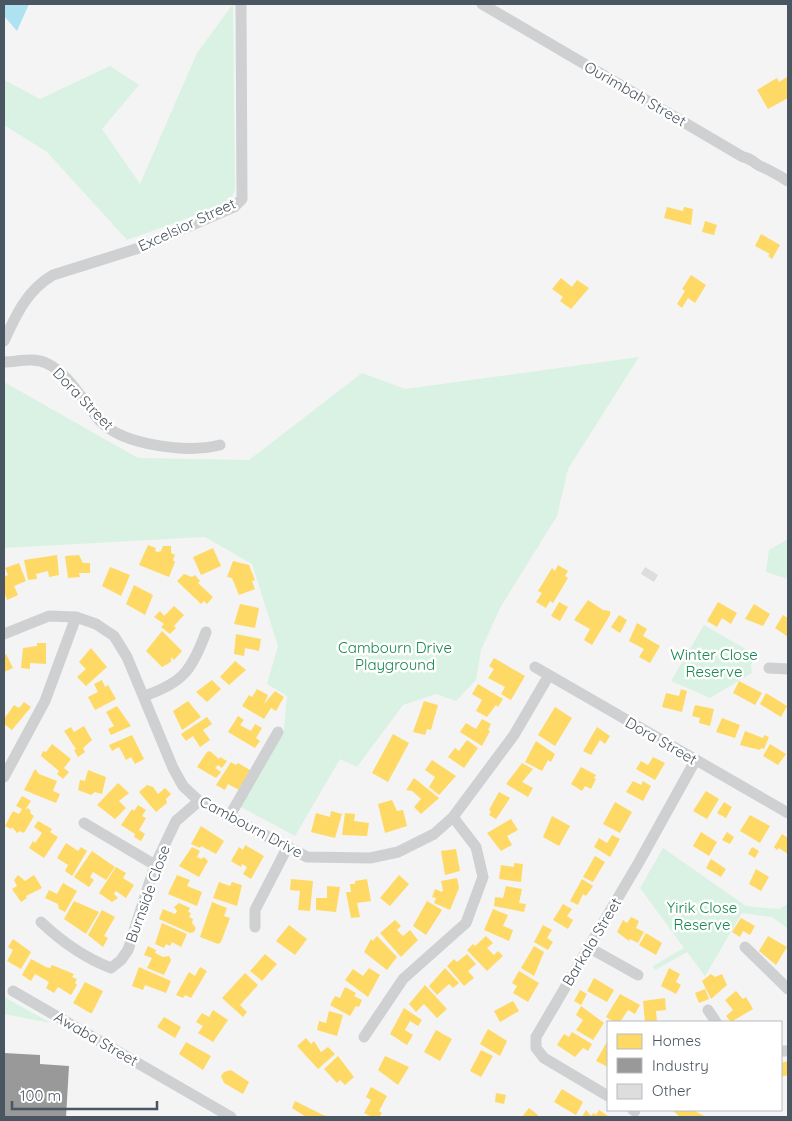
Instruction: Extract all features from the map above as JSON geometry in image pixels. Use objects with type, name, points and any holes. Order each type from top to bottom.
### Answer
[{"type":"street","name":"Excelsior Street","points":[[4,341],[31,290],[53,275],[139,248],[234,207],[242,199],[241,4]]},
{"type":"street","name":"Ourimbah Street","points":[[482,4],[743,157],[752,159],[759,166],[770,168],[788,181]]},
{"type":"street","name":"Dora Street","points":[[4,362],[38,360],[53,367],[101,422],[123,436],[172,447],[207,448],[220,445]]},
{"type":"street","name":"Cambourn Drive","points":[[4,634],[49,616],[76,616],[96,624],[114,636],[127,657],[173,768],[183,786],[199,801],[307,857],[370,858],[398,852],[434,834],[453,817],[514,735],[549,675]]},
{"type":"street","points":[[4,777],[45,701],[76,616]]},
{"type":"street","points":[[144,696],[182,679],[200,650],[206,632]]},
{"type":"street","name":"Dora Street","points":[[535,667],[788,813]]},
{"type":"street","points":[[769,668],[788,669]]},
{"type":"street","points":[[229,817],[278,732]]},
{"type":"street","name":"Barkala Street","points":[[607,1095],[544,1058],[536,1048],[536,1037],[695,760]]},
{"type":"street","name":"Burnside Close","points":[[41,922],[60,939],[100,964],[111,968],[121,960],[128,950],[155,864],[176,821],[199,801]]},
{"type":"street","points":[[364,1037],[403,979],[466,923],[482,877],[476,847],[453,817]]},
{"type":"street","points":[[84,823],[155,864]]},
{"type":"street","points":[[255,927],[255,910],[287,848]]},
{"type":"street","points":[[588,947],[638,975]]},
{"type":"street","points":[[745,947],[788,989]]},
{"type":"street","name":"Awaba Street","points":[[13,991],[231,1117]]},
{"type":"street","points":[[708,1010],[715,1021]]},
{"type":"green space","points":[[233,4],[235,189],[230,203],[127,240],[47,152],[4,125],[4,80],[40,99],[110,66],[139,85],[102,129],[140,184],[197,53]]},
{"type":"green space","name":"Cambourn Drive Playground","points":[[639,357],[568,469],[557,516],[500,608],[481,650],[476,680],[456,701],[436,694],[403,705],[357,767],[340,759],[295,836],[239,806],[284,730],[287,696],[267,684],[278,646],[252,564],[205,537],[4,548],[4,382],[138,458],[249,460],[362,373],[405,389]]},
{"type":"green space","points":[[788,539],[788,579],[766,572],[769,550]]},
{"type":"green space","name":"Winter Close Reserve","points":[[704,625],[756,655],[751,665],[752,673],[710,698],[671,681]]},
{"type":"green space","name":"Yirik Close Reserve","points":[[663,848],[746,906],[779,909],[788,904],[788,929],[772,917],[742,913],[705,976],[687,952],[655,970],[653,966],[684,948],[640,888]]},
{"type":"green space","points":[[4,997],[51,1023],[4,1014]]},
{"type":"water","points":[[4,4],[29,4],[17,31],[4,16]]},
{"type":"building: Homes","points":[[787,77],[788,98],[768,109],[757,90],[777,78],[779,82]]},
{"type":"building: Homes","points":[[667,207],[683,211],[684,207],[693,209],[691,225],[664,218]]},
{"type":"building: Homes","points":[[705,221],[717,225],[714,235],[702,232]]},
{"type":"building: Homes","points":[[761,234],[780,245],[772,259],[768,256],[770,254],[755,246]]},
{"type":"building: Homes","points":[[691,275],[706,285],[695,303],[688,298],[682,308],[677,304],[685,291],[682,289]]},
{"type":"building: Homes","points":[[561,278],[572,287],[577,280],[589,288],[571,309],[560,301],[563,297],[552,289]]},
{"type":"building: Homes","points":[[148,545],[156,548],[155,551],[158,552],[161,551],[163,546],[171,546],[171,553],[175,555],[173,560],[175,562],[169,577],[139,565]]},
{"type":"building: Homes","points":[[213,548],[221,566],[201,575],[193,557]]},
{"type":"building: Homes","points":[[57,555],[59,575],[49,577],[48,571],[36,574],[37,579],[28,580],[24,560]]},
{"type":"building: Homes","points":[[79,555],[83,563],[90,563],[90,573],[79,573],[80,577],[68,578],[65,556]]},
{"type":"building: Homes","points":[[233,561],[249,565],[255,580],[252,581],[255,589],[239,595],[232,578],[227,577]]},
{"type":"building: Homes","points":[[19,563],[26,581],[14,586],[18,595],[7,600],[4,591],[4,577],[8,575],[5,568]]},
{"type":"building: Homes","points":[[558,565],[568,571],[565,576],[568,578],[553,603],[550,601],[546,608],[536,602],[542,593],[538,591],[552,568],[555,571]]},
{"type":"building: Homes","points":[[110,567],[130,575],[121,596],[102,586]]},
{"type":"building: Homes","points":[[184,574],[192,577],[195,575],[200,581],[198,583],[213,597],[207,604],[204,601],[201,604],[177,581]]},
{"type":"building: Homes","points":[[134,585],[153,595],[145,615],[126,604]]},
{"type":"building: Homes","points":[[588,600],[603,610],[610,611],[610,615],[592,645],[584,640],[590,629],[574,620]]},
{"type":"building: Homes","points":[[559,602],[568,607],[560,621],[551,616]]},
{"type":"building: Homes","points":[[718,602],[737,613],[731,624],[722,618],[717,627],[707,621]]},
{"type":"building: Homes","points":[[240,604],[259,608],[255,628],[234,624]]},
{"type":"building: Homes","points":[[754,604],[770,614],[763,626],[745,619]]},
{"type":"building: Homes","points":[[174,606],[184,615],[174,626],[176,628],[170,634],[161,627],[164,624],[154,617],[160,611],[164,616]]},
{"type":"building: Homes","points":[[619,615],[627,620],[620,633],[611,627]]},
{"type":"building: Homes","points":[[783,615],[788,618],[788,637],[775,628]]},
{"type":"building: Homes","points":[[637,623],[647,629],[643,636],[660,646],[650,663],[639,657],[644,649],[629,641]]},
{"type":"building: Homes","points":[[162,631],[182,651],[174,660],[171,657],[171,662],[162,667],[146,651]]},
{"type":"building: Homes","points":[[236,634],[261,639],[259,651],[245,648],[244,656],[234,654]]},
{"type":"building: Homes","points":[[37,643],[46,643],[46,664],[30,663],[30,669],[21,668],[23,648],[37,646]]},
{"type":"building: Homes","points":[[91,648],[107,667],[86,686],[77,677],[86,669],[79,662]]},
{"type":"building: Homes","points":[[6,654],[13,668],[4,672],[4,656]]},
{"type":"building: Homes","points":[[494,658],[525,676],[511,700],[501,694],[505,687],[488,678],[494,669],[489,666]]},
{"type":"building: Homes","points":[[235,661],[246,670],[229,685],[220,677]]},
{"type":"building: Homes","points":[[102,680],[105,687],[108,685],[116,699],[95,710],[88,697],[98,692],[94,684]]},
{"type":"building: Homes","points":[[212,680],[221,689],[207,702],[196,692]]},
{"type":"building: Homes","points":[[739,681],[762,693],[755,705],[733,693]]},
{"type":"building: Homes","points":[[478,684],[503,699],[498,707],[496,705],[487,717],[476,711],[482,700],[472,694]]},
{"type":"building: Homes","points":[[257,689],[268,695],[264,704],[275,691],[284,697],[276,711],[271,708],[264,719],[242,706],[249,695],[252,697]]},
{"type":"building: Homes","points":[[681,689],[687,691],[682,712],[662,707],[666,693],[679,696]]},
{"type":"building: Homes","points":[[766,693],[787,706],[781,717],[760,704]]},
{"type":"building: Homes","points":[[188,701],[201,717],[182,730],[173,711]]},
{"type":"building: Homes","points":[[424,701],[438,705],[431,730],[427,729],[425,735],[413,732]]},
{"type":"building: Homes","points":[[24,702],[31,707],[12,730],[4,724],[4,719],[14,705],[19,708]]},
{"type":"building: Homes","points":[[695,705],[714,709],[710,726],[699,723],[700,718],[692,716]]},
{"type":"building: Homes","points":[[117,706],[131,726],[111,735],[108,729],[114,726],[106,712]]},
{"type":"building: Homes","points":[[555,707],[572,718],[555,746],[538,735]]},
{"type":"building: Homes","points":[[238,716],[244,720],[240,725],[251,731],[255,724],[262,728],[256,738],[260,741],[255,748],[228,732]]},
{"type":"building: Homes","points":[[207,717],[212,724],[203,730],[210,740],[200,747],[193,736],[186,741],[181,734]]},
{"type":"building: Homes","points":[[722,718],[740,725],[735,738],[716,732]]},
{"type":"building: Homes","points":[[482,719],[491,724],[488,730],[490,731],[482,746],[460,732],[466,723],[476,729]]},
{"type":"building: Homes","points":[[84,726],[92,740],[83,748],[85,752],[78,757],[74,750],[76,749],[64,731],[71,727],[74,732]]},
{"type":"building: Homes","points":[[597,727],[610,736],[605,744],[600,740],[591,755],[583,751]]},
{"type":"building: Homes","points":[[745,731],[763,738],[764,735],[769,737],[764,749],[761,748],[760,750],[740,745]]},
{"type":"building: Homes","points":[[393,734],[409,743],[388,782],[372,773]]},
{"type":"building: Homes","points":[[132,735],[144,759],[135,764],[131,757],[126,760],[119,747],[112,751],[109,745]]},
{"type":"building: Homes","points":[[467,740],[478,748],[464,768],[448,757],[455,748],[459,751]]},
{"type":"building: Homes","points":[[536,741],[555,754],[551,762],[548,760],[542,771],[525,762]]},
{"type":"building: Homes","points":[[52,744],[71,759],[64,768],[69,772],[63,779],[57,774],[59,771],[41,756],[43,751],[46,752]]},
{"type":"building: Homes","points":[[770,744],[786,754],[778,765],[763,756]]},
{"type":"building: Homes","points":[[210,751],[219,759],[220,757],[227,761],[222,768],[218,765],[215,768],[221,772],[216,778],[197,767],[207,752]]},
{"type":"building: Homes","points":[[653,757],[665,763],[655,780],[636,769],[641,761],[648,765]]},
{"type":"building: Homes","points":[[432,760],[456,776],[439,795],[429,787],[435,777],[425,770]]},
{"type":"building: Homes","points":[[231,762],[236,765],[238,763],[250,770],[239,790],[228,784],[225,790],[216,785]]},
{"type":"building: Homes","points":[[522,763],[533,769],[522,782],[533,788],[528,797],[506,784]]},
{"type":"building: Homes","points":[[581,767],[596,775],[591,789],[585,786],[582,791],[571,784]]},
{"type":"building: Homes","points":[[35,769],[39,774],[57,781],[53,791],[60,794],[56,803],[24,790]]},
{"type":"building: Homes","points":[[88,770],[106,777],[102,794],[95,792],[91,795],[78,790],[80,780],[85,781]]},
{"type":"building: Homes","points":[[414,778],[439,798],[421,814],[414,807],[421,799],[412,791],[406,790]]},
{"type":"building: Homes","points":[[633,781],[641,785],[643,781],[651,786],[643,801],[626,792]]},
{"type":"building: Homes","points":[[118,783],[129,793],[119,801],[126,808],[115,819],[97,805]]},
{"type":"building: Homes","points":[[147,785],[153,787],[158,794],[165,788],[171,794],[166,799],[167,803],[156,812],[139,792]]},
{"type":"building: Homes","points":[[706,791],[719,799],[707,819],[693,811]]},
{"type":"building: Homes","points":[[499,792],[510,798],[496,819],[489,815],[491,811],[489,810]]},
{"type":"building: Homes","points":[[22,796],[31,801],[25,810],[28,808],[34,816],[24,833],[20,831],[17,833],[12,827],[11,829],[5,826],[13,811],[19,814],[22,809],[16,806]]},
{"type":"building: Homes","points":[[392,800],[397,811],[403,810],[407,826],[385,833],[378,804]]},
{"type":"building: Homes","points":[[615,802],[632,812],[620,833],[603,824]]},
{"type":"building: Homes","points":[[724,802],[732,807],[726,818],[717,813]]},
{"type":"building: Homes","points":[[138,805],[146,810],[142,816],[146,818],[139,830],[145,834],[141,841],[134,837],[135,834],[121,825],[132,809],[134,811]]},
{"type":"building: Homes","points":[[331,811],[342,814],[335,838],[311,832],[316,813],[330,817]]},
{"type":"building: Homes","points":[[345,813],[355,814],[354,821],[369,823],[367,836],[342,835]]},
{"type":"building: Homes","points":[[750,815],[770,826],[760,843],[740,831]]},
{"type":"building: Homes","points":[[552,816],[570,826],[559,846],[543,837]]},
{"type":"building: Homes","points":[[511,819],[518,830],[507,836],[512,845],[501,851],[487,833]]},
{"type":"building: Homes","points":[[38,821],[52,829],[50,832],[58,837],[44,858],[29,848],[33,841],[35,843],[42,833],[34,827]]},
{"type":"building: Homes","points":[[201,826],[224,841],[216,854],[201,846],[200,848],[191,844]]},
{"type":"building: Homes","points":[[701,832],[717,842],[709,856],[693,846]]},
{"type":"building: Homes","points":[[727,832],[734,837],[730,844],[722,840]]},
{"type":"building: Homes","points":[[782,834],[788,838],[788,854],[774,847]]},
{"type":"building: Homes","points":[[612,835],[620,839],[610,857],[594,847],[599,838],[607,843]]},
{"type":"building: Homes","points":[[66,843],[78,851],[81,847],[87,851],[72,876],[65,871],[68,865],[57,858]]},
{"type":"building: Homes","points":[[245,845],[264,856],[251,879],[243,874],[247,867],[242,864],[241,867],[231,861],[239,847],[243,850]]},
{"type":"building: Homes","points":[[192,847],[200,851],[197,857],[201,859],[204,857],[208,861],[199,877],[179,866]]},
{"type":"building: Homes","points":[[752,847],[759,851],[755,858],[748,854]]},
{"type":"building: Homes","points":[[456,849],[460,871],[445,875],[441,851]]},
{"type":"building: Homes","points":[[92,851],[115,867],[106,880],[93,872],[90,877],[94,880],[89,887],[74,877]]},
{"type":"building: Homes","points":[[595,856],[605,862],[593,882],[583,877]]},
{"type":"building: Homes","points":[[711,859],[726,869],[721,877],[706,868]]},
{"type":"building: Homes","points":[[514,863],[523,864],[521,882],[499,879],[501,865],[514,867]]},
{"type":"building: Homes","points":[[116,867],[126,873],[123,878],[134,885],[126,898],[116,891],[114,894],[118,898],[112,902],[99,893]]},
{"type":"building: Homes","points":[[756,869],[769,877],[761,891],[749,884]]},
{"type":"building: Homes","points":[[18,875],[25,881],[34,875],[42,888],[26,896],[27,898],[21,902],[12,889],[17,886],[14,880]]},
{"type":"building: Homes","points":[[177,875],[190,880],[187,886],[202,892],[197,906],[168,894]]},
{"type":"building: Homes","points":[[399,875],[409,884],[390,906],[380,898]]},
{"type":"building: Homes","points":[[457,878],[459,888],[450,910],[434,903],[436,898],[432,897],[435,889],[442,892],[443,890],[441,881]]},
{"type":"building: Homes","points":[[291,879],[313,881],[310,911],[298,910],[300,891],[290,890]]},
{"type":"building: Homes","points":[[367,879],[371,901],[357,903],[360,917],[351,918],[346,892],[351,892],[350,884]]},
{"type":"building: Homes","points":[[582,879],[593,886],[586,896],[583,894],[578,905],[570,901]]},
{"type":"building: Homes","points":[[219,882],[230,886],[232,882],[242,885],[237,906],[213,898]]},
{"type":"building: Homes","points":[[63,883],[77,891],[65,912],[59,909],[58,904],[45,898],[49,890],[57,894]]},
{"type":"building: Homes","points":[[327,886],[340,887],[336,912],[316,910],[316,898],[327,898]]},
{"type":"building: Homes","points":[[506,886],[522,889],[519,903],[526,904],[524,912],[494,906],[495,897],[503,898]]},
{"type":"building: Homes","points":[[74,901],[99,912],[86,934],[64,919]]},
{"type":"building: Homes","points":[[427,901],[442,910],[426,935],[413,926]]},
{"type":"building: Homes","points":[[212,902],[227,908],[224,916],[230,918],[221,942],[218,944],[200,937]]},
{"type":"building: Homes","points":[[179,903],[190,908],[188,912],[191,913],[189,917],[193,919],[192,923],[196,928],[194,932],[190,933],[159,919],[163,909],[175,914],[177,911],[174,907]]},
{"type":"building: Homes","points":[[563,904],[572,909],[567,916],[573,920],[568,929],[553,920]]},
{"type":"building: Homes","points":[[493,909],[508,915],[503,926],[513,930],[509,941],[484,930]]},
{"type":"building: Homes","points":[[102,910],[115,917],[104,936],[108,938],[103,947],[88,935]]},
{"type":"building: Homes","points":[[631,917],[639,921],[636,928],[644,932],[638,943],[630,939],[629,941],[617,932],[623,920],[627,923]]},
{"type":"building: Homes","points":[[741,918],[755,926],[750,935],[743,931],[740,937],[732,932]]},
{"type":"building: Homes","points":[[395,920],[401,926],[397,930],[403,936],[410,930],[418,940],[401,957],[380,933]]},
{"type":"building: Homes","points":[[162,923],[187,934],[181,947],[172,942],[170,946],[166,944],[164,948],[155,944]]},
{"type":"building: Homes","points":[[289,925],[307,939],[295,955],[276,941]]},
{"type":"building: Homes","points":[[543,925],[552,930],[547,938],[553,942],[548,950],[534,942]]},
{"type":"building: Homes","points":[[646,933],[662,943],[656,955],[639,945]]},
{"type":"building: Homes","points":[[377,936],[397,957],[387,970],[364,952],[371,939],[373,941]]},
{"type":"building: Homes","points":[[486,936],[493,943],[487,948],[494,955],[498,951],[503,956],[487,971],[467,950],[473,944],[475,946]]},
{"type":"building: Homes","points":[[768,936],[787,947],[776,965],[759,951]]},
{"type":"building: Homes","points":[[13,939],[31,952],[21,969],[7,961],[13,950],[8,947]]},
{"type":"building: Homes","points":[[148,946],[156,950],[155,953],[163,957],[169,956],[171,960],[164,975],[147,968],[152,958],[144,955]]},
{"type":"building: Homes","points":[[534,946],[544,952],[534,976],[521,968]]},
{"type":"building: Homes","points":[[265,954],[277,964],[262,981],[250,971]]},
{"type":"building: Homes","points":[[467,954],[476,964],[468,971],[474,978],[464,986],[447,966],[454,959],[457,962]]},
{"type":"building: Homes","points":[[31,959],[46,967],[50,968],[52,965],[74,974],[72,977],[77,979],[75,983],[77,985],[71,995],[58,987],[54,993],[46,988],[49,982],[35,974],[31,981],[22,975]]},
{"type":"building: Homes","points":[[139,967],[171,981],[166,993],[145,985],[143,990],[132,986]]},
{"type":"building: Homes","points":[[200,967],[207,971],[191,998],[185,995],[183,998],[176,995],[189,972],[195,976]]},
{"type":"building: Homes","points":[[369,968],[380,975],[368,997],[345,980],[353,969],[363,976]]},
{"type":"building: Homes","points":[[445,968],[459,983],[453,988],[449,984],[437,995],[429,986]]},
{"type":"building: Homes","points":[[669,968],[680,974],[676,982],[681,985],[676,994],[661,986]]},
{"type":"building: Homes","points":[[519,971],[539,983],[528,1002],[513,993],[517,986],[512,983]]},
{"type":"building: Homes","points":[[245,973],[258,985],[240,1005],[247,1012],[243,1017],[222,998]]},
{"type":"building: Homes","points":[[711,974],[715,977],[722,974],[727,985],[711,999],[702,981]]},
{"type":"building: Homes","points":[[594,978],[614,990],[607,1002],[587,991]]},
{"type":"building: Homes","points":[[85,982],[103,991],[92,1013],[73,1003]]},
{"type":"building: Homes","points":[[425,985],[447,1009],[437,1018],[424,1004],[416,1012],[409,1004]]},
{"type":"building: Homes","points":[[345,987],[356,993],[354,996],[362,1000],[359,1007],[356,1006],[350,1016],[330,1005],[335,996],[340,998]]},
{"type":"building: Homes","points":[[705,989],[709,999],[699,1003],[695,993]]},
{"type":"building: Homes","points":[[580,990],[587,994],[581,1005],[574,1001]]},
{"type":"building: Homes","points":[[736,991],[743,999],[746,997],[753,1009],[730,1021],[726,1016],[733,1010],[725,1000]]},
{"type":"building: Homes","points":[[620,994],[640,1005],[635,1014],[628,1010],[621,1021],[612,1021],[606,1017]]},
{"type":"building: Homes","points":[[665,998],[666,1010],[656,1011],[657,1021],[645,1021],[643,1001]]},
{"type":"building: Homes","points":[[513,1001],[519,1011],[500,1022],[494,1011]]},
{"type":"building: Homes","points":[[581,1006],[604,1023],[593,1040],[576,1030],[583,1020],[576,1015]]},
{"type":"building: Homes","points":[[404,1008],[422,1020],[418,1026],[410,1021],[405,1030],[413,1035],[407,1045],[390,1034]]},
{"type":"building: Homes","points":[[213,1010],[228,1020],[213,1042],[198,1033],[203,1026],[196,1022],[202,1013],[209,1017]]},
{"type":"building: Homes","points":[[329,1011],[343,1015],[337,1036],[317,1030],[319,1021],[326,1023]]},
{"type":"building: Homes","points":[[164,1017],[181,1027],[175,1038],[157,1027]]},
{"type":"building: Homes","points":[[488,1029],[507,1041],[500,1056],[480,1044]]},
{"type":"building: Homes","points":[[436,1030],[452,1039],[440,1061],[424,1052]]},
{"type":"building: Homes","points":[[572,1032],[592,1044],[588,1051],[583,1048],[575,1057],[557,1045],[564,1034],[569,1037]]},
{"type":"building: Homes","points":[[306,1038],[311,1044],[314,1041],[321,1052],[328,1047],[335,1054],[318,1069],[297,1046]]},
{"type":"building: Homes","points":[[186,1042],[211,1056],[203,1070],[179,1054]]},
{"type":"building: Homes","points":[[607,1042],[607,1066],[596,1061]]},
{"type":"building: Homes","points":[[481,1050],[493,1056],[481,1077],[470,1071]]},
{"type":"building: Homes","points":[[338,1056],[354,1077],[345,1085],[340,1080],[337,1083],[324,1069]]},
{"type":"building: Homes","points":[[385,1056],[409,1067],[398,1085],[378,1070]]},
{"type":"building: Homes","points":[[788,1061],[788,1075],[782,1077],[782,1063]]},
{"type":"building: Homes","points":[[231,1070],[249,1082],[243,1094],[224,1083],[221,1076],[224,1072]]},
{"type":"building: Homes","points":[[371,1087],[387,1096],[379,1111],[382,1113],[379,1117],[372,1117],[364,1113],[371,1100],[366,1097]]},
{"type":"building: Homes","points":[[562,1089],[583,1102],[576,1115],[554,1102]]},
{"type":"building: Homes","points":[[496,1093],[506,1095],[504,1104],[495,1102]]},
{"type":"building: Homes","points":[[295,1101],[331,1117],[306,1117],[292,1108]]},
{"type":"building: Homes","points":[[529,1108],[538,1115],[537,1117],[522,1117]]},
{"type":"building: Homes","points":[[586,1110],[591,1116],[593,1113],[596,1115],[599,1110],[608,1116],[582,1117]]},
{"type":"building: Homes","points":[[673,1111],[695,1111],[706,1117],[680,1117]]},
{"type":"building: Industry","points":[[4,1053],[40,1055],[40,1064],[69,1066],[66,1117],[4,1117]]},
{"type":"building: Other","points":[[645,567],[658,575],[654,582],[641,574]]}]
